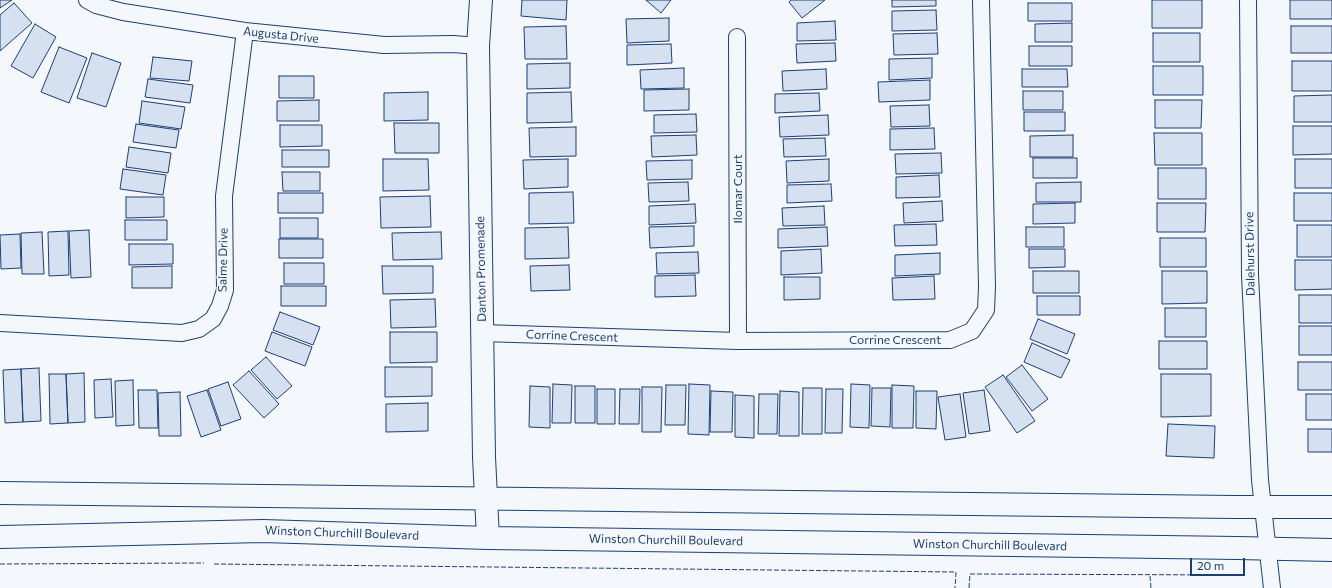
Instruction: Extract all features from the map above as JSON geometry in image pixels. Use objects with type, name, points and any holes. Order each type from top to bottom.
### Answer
[{"type":"main road","name":"Danton Promenade","points":[[481,0],[478,46],[482,333],[488,538]]},
{"type":"main road","points":[[0,493],[1332,507]]},
{"type":"main road","name":"Winston Churchill Boulevard","points":[[0,537],[263,531],[488,538],[1332,550]]},
{"type":"street","name":"Augusta Drive","points":[[87,0],[96,5],[123,12],[245,31],[384,45],[452,44],[478,46]]},
{"type":"street","name":"Corrine Crescent","points":[[482,333],[738,341],[950,340],[972,331],[986,310],[987,287],[981,0]]},
{"type":"street","name":"Dalehurst Drive","points":[[1248,0],[1250,275],[1262,507],[1272,588]]},
{"type":"street","name":"Salme Drive","points":[[0,323],[182,333],[199,329],[213,319],[220,306],[225,290],[224,196],[245,31]]},
{"type":"street","name":"Ilomar Court","points":[[737,37],[738,341]]},
{"type":"building","points":[[0,0],[12,0],[0,8]]},
{"type":"building","points":[[522,0],[567,0],[566,20],[521,16]]},
{"type":"building","points":[[646,0],[671,0],[661,13]]},
{"type":"building","points":[[791,0],[825,0],[802,18],[789,2]]},
{"type":"building","points":[[892,0],[936,0],[936,6],[892,7]]},
{"type":"building","points":[[1152,0],[1202,0],[1202,28],[1152,28]]},
{"type":"building","points":[[1290,0],[1332,0],[1332,19],[1290,19]]},
{"type":"building","points":[[14,3],[32,23],[0,51],[0,15]]},
{"type":"building","points":[[1028,3],[1072,3],[1072,21],[1028,21]]},
{"type":"building","points":[[936,10],[937,30],[892,31],[892,11]]},
{"type":"building","points":[[669,18],[669,41],[627,43],[626,19]]},
{"type":"building","points":[[835,21],[836,40],[797,41],[797,23]]},
{"type":"building","points":[[1072,23],[1072,42],[1035,42],[1035,24]]},
{"type":"building","points":[[35,24],[56,37],[33,78],[11,66]]},
{"type":"building","points":[[566,26],[567,59],[525,59],[524,27]]},
{"type":"building","points":[[1291,26],[1332,26],[1332,53],[1291,53]]},
{"type":"building","points":[[937,33],[938,54],[894,55],[893,34]]},
{"type":"building","points":[[1153,33],[1200,33],[1200,62],[1153,62]]},
{"type":"building","points":[[835,43],[836,61],[797,63],[796,44]]},
{"type":"building","points":[[671,44],[672,63],[627,65],[627,45]]},
{"type":"building","points":[[1029,46],[1072,46],[1072,66],[1029,66]]},
{"type":"building","points":[[59,47],[87,58],[69,103],[41,92]]},
{"type":"building","points":[[92,53],[121,63],[106,107],[77,98]]},
{"type":"building","points":[[153,57],[192,61],[189,81],[150,78]]},
{"type":"building","points":[[932,58],[932,78],[889,80],[889,59]]},
{"type":"building","points":[[1292,61],[1332,61],[1332,91],[1292,91]]},
{"type":"building","points":[[570,63],[570,88],[527,89],[527,64]]},
{"type":"building","points":[[1153,66],[1203,66],[1203,95],[1153,95]]},
{"type":"building","points":[[684,68],[684,88],[641,89],[640,70]]},
{"type":"building","points":[[826,69],[827,89],[783,91],[782,71]]},
{"type":"building","points":[[1022,69],[1067,69],[1068,87],[1022,87]]},
{"type":"building","points":[[279,76],[314,76],[314,98],[279,98]]},
{"type":"building","points":[[148,79],[193,85],[190,103],[145,97]]},
{"type":"building","points":[[930,80],[930,100],[879,102],[878,82]]},
{"type":"building","points":[[689,89],[689,110],[644,111],[644,90]]},
{"type":"building","points":[[1023,91],[1063,91],[1063,110],[1023,110]]},
{"type":"building","points":[[428,92],[428,120],[384,121],[384,93]]},
{"type":"building","points":[[571,92],[572,122],[527,123],[527,93]]},
{"type":"building","points":[[819,93],[820,111],[775,113],[775,94]]},
{"type":"building","points":[[1332,95],[1332,122],[1294,122],[1294,96]]},
{"type":"building","points":[[319,100],[319,121],[277,121],[277,101]]},
{"type":"building","points":[[1155,100],[1202,100],[1201,128],[1155,128]]},
{"type":"building","points":[[142,101],[185,107],[181,129],[139,123]]},
{"type":"building","points":[[929,105],[930,126],[891,127],[890,106]]},
{"type":"building","points":[[1024,112],[1065,112],[1065,131],[1024,131]]},
{"type":"building","points":[[696,114],[697,132],[654,133],[654,115]]},
{"type":"building","points":[[828,115],[829,135],[780,137],[779,117]]},
{"type":"building","points":[[394,123],[439,123],[439,153],[395,153]]},
{"type":"building","points":[[136,124],[179,130],[176,148],[133,142]]},
{"type":"building","points":[[280,125],[322,125],[322,146],[280,147]]},
{"type":"building","points":[[1293,126],[1332,126],[1332,154],[1293,155]]},
{"type":"building","points":[[576,127],[576,156],[530,157],[529,128]]},
{"type":"building","points":[[934,128],[935,149],[890,150],[890,129]]},
{"type":"building","points":[[1154,133],[1202,133],[1202,165],[1155,165]]},
{"type":"building","points":[[696,135],[697,155],[652,157],[651,136]]},
{"type":"building","points":[[1073,135],[1073,157],[1030,157],[1030,136]]},
{"type":"building","points":[[825,138],[826,156],[784,157],[783,139]]},
{"type":"building","points":[[129,147],[171,153],[168,173],[126,167]]},
{"type":"building","points":[[282,150],[329,150],[329,167],[282,167]]},
{"type":"building","points":[[941,153],[942,173],[896,174],[895,154]]},
{"type":"building","points":[[1033,158],[1077,158],[1077,178],[1033,178]]},
{"type":"building","points":[[383,159],[428,159],[429,190],[383,191]]},
{"type":"building","points":[[568,159],[568,187],[524,189],[523,160]]},
{"type":"building","points":[[829,159],[829,181],[787,183],[786,161]]},
{"type":"building","points":[[1295,159],[1332,159],[1332,188],[1295,188]]},
{"type":"building","points":[[692,160],[692,179],[647,180],[646,161]]},
{"type":"building","points":[[1158,168],[1206,168],[1206,199],[1158,199]]},
{"type":"building","points":[[123,169],[166,175],[163,195],[120,189]]},
{"type":"building","points":[[282,172],[320,172],[320,191],[283,191]]},
{"type":"building","points":[[939,175],[940,197],[896,198],[896,177]]},
{"type":"building","points":[[688,182],[689,201],[649,202],[648,183]]},
{"type":"building","points":[[1081,182],[1081,202],[1036,202],[1036,183]]},
{"type":"building","points":[[831,184],[832,201],[787,203],[787,185]]},
{"type":"building","points":[[573,192],[574,223],[529,224],[529,193]]},
{"type":"building","points":[[278,193],[323,193],[323,213],[278,213]]},
{"type":"building","points":[[1294,193],[1332,193],[1332,221],[1294,221]]},
{"type":"building","points":[[430,196],[431,227],[381,228],[380,197]]},
{"type":"building","points":[[126,197],[164,197],[164,217],[126,218]]},
{"type":"building","points":[[942,201],[943,221],[904,223],[903,203]]},
{"type":"building","points":[[1075,203],[1075,223],[1033,224],[1033,204]]},
{"type":"building","points":[[1157,203],[1206,203],[1205,232],[1157,232]]},
{"type":"building","points":[[695,204],[696,223],[649,225],[649,206]]},
{"type":"building","points":[[824,206],[825,225],[783,226],[782,208]]},
{"type":"building","points":[[280,218],[318,218],[318,238],[280,238]]},
{"type":"building","points":[[125,220],[167,220],[167,240],[125,240]]},
{"type":"building","points":[[936,224],[937,245],[895,246],[894,225]]},
{"type":"building","points":[[1297,225],[1332,225],[1332,257],[1297,257]]},
{"type":"building","points":[[694,226],[694,246],[650,248],[649,227]]},
{"type":"building","points":[[568,227],[569,258],[525,259],[525,228]]},
{"type":"building","points":[[827,227],[828,246],[778,248],[778,229]]},
{"type":"building","points":[[1026,227],[1064,227],[1064,247],[1026,247]]},
{"type":"building","points":[[89,230],[91,277],[71,278],[69,231]]},
{"type":"building","points":[[68,231],[69,275],[49,276],[48,232]]},
{"type":"building","points":[[42,232],[44,274],[22,274],[21,233]]},
{"type":"building","points":[[441,232],[442,259],[393,260],[392,233]]},
{"type":"building","points":[[20,234],[21,268],[1,269],[0,235]]},
{"type":"building","points":[[1160,238],[1206,238],[1206,267],[1160,267]]},
{"type":"building","points":[[279,239],[323,239],[323,258],[279,258]]},
{"type":"building","points":[[129,244],[173,244],[173,264],[129,265]]},
{"type":"building","points":[[821,249],[822,273],[781,275],[781,251]]},
{"type":"building","points":[[1029,249],[1065,249],[1065,267],[1029,268]]},
{"type":"building","points":[[698,252],[699,273],[657,274],[656,253]]},
{"type":"building","points":[[940,253],[940,274],[895,276],[895,255]]},
{"type":"building","points":[[1295,260],[1332,260],[1332,289],[1295,290]]},
{"type":"building","points":[[284,263],[324,263],[324,284],[284,284]]},
{"type":"building","points":[[569,265],[570,290],[531,291],[530,266]]},
{"type":"building","points":[[172,266],[172,288],[132,288],[132,267]]},
{"type":"building","points":[[382,266],[433,266],[433,293],[383,294]]},
{"type":"building","points":[[1033,271],[1079,271],[1079,293],[1033,293]]},
{"type":"building","points":[[1162,271],[1207,271],[1207,303],[1162,304]]},
{"type":"building","points":[[695,275],[696,296],[655,297],[655,276]]},
{"type":"building","points":[[934,276],[935,299],[893,300],[892,278]]},
{"type":"building","points":[[784,277],[820,277],[820,299],[784,300]]},
{"type":"building","points":[[281,286],[326,286],[326,306],[281,306]]},
{"type":"building","points":[[1299,295],[1332,295],[1332,323],[1299,323]]},
{"type":"building","points":[[1037,296],[1080,296],[1080,315],[1037,315]]},
{"type":"building","points":[[435,299],[436,327],[391,328],[390,300]]},
{"type":"building","points":[[1165,308],[1206,308],[1206,337],[1165,337]]},
{"type":"building","points":[[280,312],[320,327],[313,345],[273,330]]},
{"type":"building","points":[[1038,319],[1075,334],[1067,354],[1030,339]]},
{"type":"building","points":[[1299,326],[1332,326],[1332,355],[1299,355]]},
{"type":"building","points":[[272,332],[312,347],[305,366],[265,351]]},
{"type":"building","points":[[390,332],[437,332],[437,362],[390,363]]},
{"type":"building","points":[[1159,341],[1207,341],[1207,369],[1159,369]]},
{"type":"building","points":[[1032,343],[1070,360],[1061,378],[1024,362]]},
{"type":"building","points":[[266,357],[292,386],[277,399],[251,370]]},
{"type":"building","points":[[1298,362],[1332,362],[1332,390],[1298,390]]},
{"type":"building","points":[[1022,365],[1048,399],[1032,411],[1006,377]]},
{"type":"building","points":[[385,367],[432,367],[432,396],[385,397]]},
{"type":"building","points":[[39,368],[41,421],[23,422],[21,369]]},
{"type":"building","points":[[21,369],[23,422],[5,423],[3,370]]},
{"type":"building","points":[[249,371],[279,404],[264,418],[233,385]]},
{"type":"building","points":[[84,373],[85,422],[68,423],[66,374]]},
{"type":"building","points":[[49,374],[66,374],[68,423],[50,424]]},
{"type":"building","points":[[1161,374],[1211,374],[1211,416],[1161,417]]},
{"type":"building","points":[[1003,375],[1035,421],[1017,433],[985,387]]},
{"type":"building","points":[[111,379],[113,417],[95,418],[94,380]]},
{"type":"building","points":[[133,380],[134,425],[116,426],[115,381]]},
{"type":"building","points":[[228,382],[241,419],[221,426],[208,389]]},
{"type":"building","points":[[553,384],[572,385],[571,423],[552,423]]},
{"type":"building","points":[[689,384],[710,385],[709,435],[688,434]]},
{"type":"building","points":[[851,384],[870,385],[869,428],[850,427]]},
{"type":"building","points":[[666,385],[686,385],[685,425],[665,425]]},
{"type":"building","points":[[892,385],[914,386],[913,428],[892,428]]},
{"type":"building","points":[[530,386],[550,387],[550,428],[529,427]]},
{"type":"building","points":[[575,386],[595,386],[595,423],[575,423]]},
{"type":"building","points":[[642,387],[662,387],[661,432],[642,432]]},
{"type":"building","points":[[803,388],[822,388],[822,434],[802,434]]},
{"type":"building","points":[[872,388],[891,388],[890,427],[871,426]]},
{"type":"building","points":[[597,389],[615,389],[615,424],[597,424]]},
{"type":"building","points":[[620,389],[640,389],[639,424],[619,424]]},
{"type":"building","points":[[826,389],[843,389],[842,433],[825,433]]},
{"type":"building","points":[[138,390],[157,390],[158,428],[139,428]]},
{"type":"building","points":[[207,390],[221,430],[201,437],[187,396]]},
{"type":"building","points":[[984,390],[990,431],[969,434],[963,393]]},
{"type":"building","points":[[711,391],[733,392],[732,432],[710,432]]},
{"type":"building","points":[[780,391],[799,392],[799,436],[779,436]]},
{"type":"building","points":[[916,391],[937,391],[936,429],[916,428]]},
{"type":"building","points":[[180,392],[181,436],[159,436],[158,393]]},
{"type":"building","points":[[759,394],[778,394],[777,434],[758,434]]},
{"type":"building","points":[[960,394],[966,437],[945,440],[938,397]]},
{"type":"building","points":[[1306,394],[1332,394],[1332,420],[1306,420]]},
{"type":"building","points":[[735,395],[754,396],[754,438],[735,437]]},
{"type":"building","points":[[428,403],[428,431],[386,432],[386,404]]},
{"type":"building","points":[[1168,424],[1215,426],[1214,458],[1166,456]]},
{"type":"building","points":[[1308,429],[1332,429],[1332,452],[1308,452]]},
{"type":"fence","points":[[0,564],[204,563]]},
{"type":"fence","points":[[214,564],[956,572],[955,588]]},
{"type":"fence","points":[[969,588],[970,574],[1235,575]]},
{"type":"fence","points":[[1150,576],[1151,588]]}]
